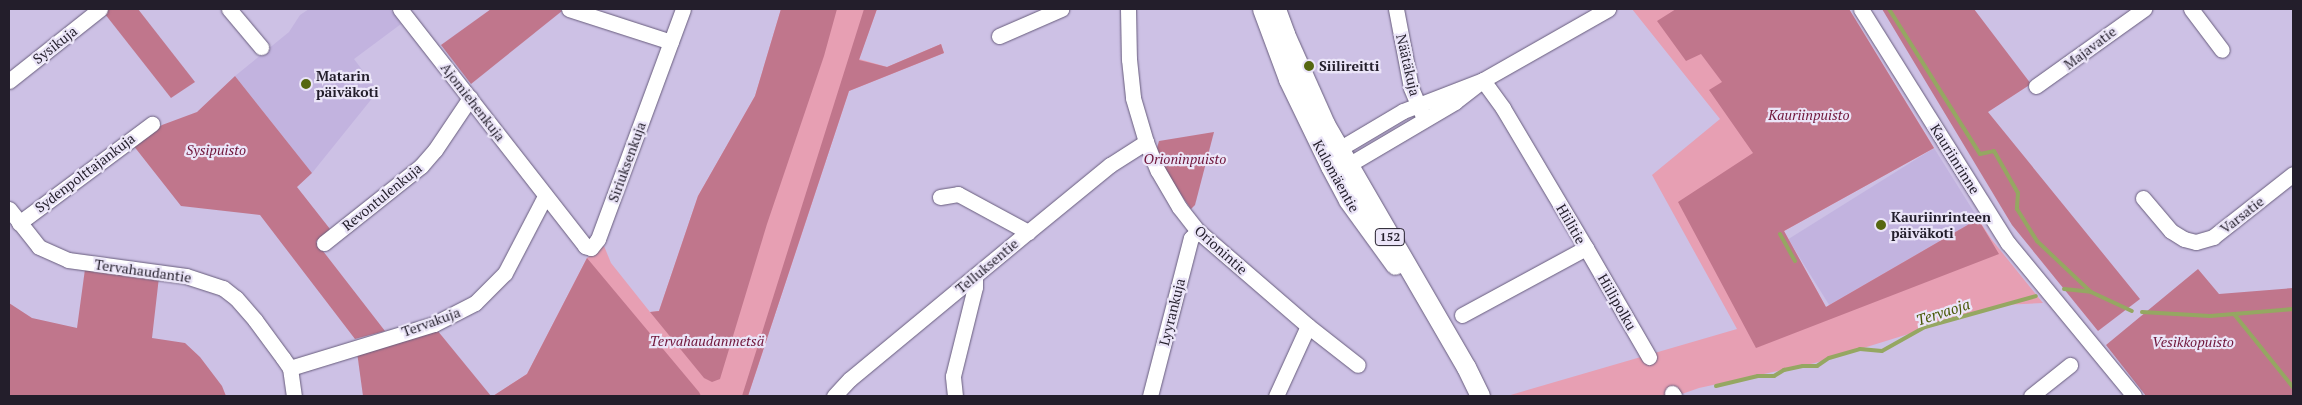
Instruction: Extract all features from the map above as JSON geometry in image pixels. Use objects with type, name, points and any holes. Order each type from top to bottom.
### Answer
[{"type":"main road","name":"Kulomäentie","points":[[1262,9],[1288,79],[1339,165],[1442,325],[1480,396]]},
{"type":"main road","name":"Kulomäentie","points":[[1276,9],[1301,70],[1338,148],[1339,165]]},
{"type":"street","name":"Sysikuja","points":[[9,81],[100,9]]},
{"type":"street","points":[[229,9],[261,47]]},
{"type":"street","name":"Ajomiehenkuja","points":[[400,9],[545,196]]},
{"type":"street","points":[[569,9],[671,42]]},
{"type":"street","name":"Siriuksenkuja","points":[[545,196],[585,246],[591,248],[598,239],[683,9]]},
{"type":"street","points":[[999,36],[1061,9]]},
{"type":"street","name":"Orionintie","points":[[1128,9],[1129,59],[1133,98],[1146,142],[1170,192],[1198,231],[1308,326],[1358,365]]},
{"type":"street","name":"Näätäkuja","points":[[1396,9],[1411,88],[1417,105],[1426,120]]},
{"type":"street","points":[[1339,165],[1426,120],[1455,102],[1483,80],[1608,9]]},
{"type":"street","name":"Kauriinrinne","points":[[1861,9],[2008,243],[2134,396]]},
{"type":"street","name":"Majavatie","points":[[2036,86],[2144,9]]},
{"type":"street","points":[[2191,9],[2222,50]]},
{"type":"street","points":[[1338,148],[1417,105],[1483,80]]},
{"type":"street","name":"Hiilitie","points":[[1462,315],[1586,248],[1503,108],[1483,80]]},
{"type":"street","name":"Revontulenkuja","points":[[324,243],[421,166],[435,150],[470,98]]},
{"type":"street","name":"Sydenpolttajankuja","points":[[19,223],[152,124]]},
{"type":"street","name":"Telluksentie","points":[[834,396],[850,379],[1110,165],[1146,142]]},
{"type":"street","name":"Varsatie","points":[[2143,198],[2171,231],[2184,239],[2196,242],[2213,237],[2293,174]]},
{"type":"street","points":[[940,197],[958,194],[1028,232]]},
{"type":"street","name":"Tervakuja","points":[[290,368],[434,324],[475,303],[505,273],[545,196]]},
{"type":"street","name":"Tervahaudantie","points":[[9,209],[39,247],[68,260],[186,276],[223,288],[236,298],[255,320],[290,368],[294,396]]},
{"type":"street","name":"Lyyrankuja","points":[[1150,396],[1191,238],[1198,231]]},
{"type":"street","name":"Hiilipolku","points":[[1586,248],[1649,357]]},
{"type":"street","points":[[956,396],[953,376],[975,287],[975,278]]},
{"type":"street","points":[[1276,396],[1308,326]]},
{"type":"street","points":[[2031,396],[2070,366]]},
{"type":"shaded area","name":"Matarin päiväkoti","points":[[309,9],[390,9],[401,24],[354,59],[378,91],[312,173],[235,76],[289,32],[300,15]]},
{"type":"shaded area","name":"Kauriinrinteen päiväkoti","points":[[1934,148],[1979,219],[1833,310],[1788,239]]},
{"type":"green space","points":[[101,9],[138,9],[195,82],[171,98]]},
{"type":"green space","points":[[491,9],[559,9],[562,11],[471,84],[441,45]]},
{"type":"green space","name":"Tervahaudanmetsä","points":[[781,9],[877,9],[859,59],[887,67],[941,44],[944,53],[849,91],[748,396],[493,396],[527,374],[587,258],[604,246],[611,263],[650,312],[659,311],[698,196],[755,96]]},
{"type":"green space","points":[[781,9],[837,9],[824,56],[767,224],[720,379],[712,382],[704,378],[650,312],[659,311],[698,196],[755,96]]},
{"type":"green space","points":[[864,9],[877,9],[859,60],[887,67],[941,44],[944,53],[849,91],[748,396],[742,396]]},
{"type":"green space","name":"Kauriinpuisto","points":[[1632,9],[1849,9],[1934,148],[1784,231],[1826,307],[1978,219],[1992,240],[2043,303],[2002,305],[1815,363],[1699,388],[1676,396],[1507,396],[1737,329],[1652,175],[1720,119]]},
{"type":"green space","name":"Kauriinpuisto","points":[[1676,9],[1849,9],[1934,148],[1784,231],[1826,307],[1978,219],[1999,254],[1756,348],[1678,202],[1753,153],[1709,90],[1722,82],[1701,54],[1686,61],[1657,21]]},
{"type":"green space","points":[[1882,9],[1974,9],[2031,84],[1988,112],[2140,299],[2098,331],[2012,225]]},
{"type":"green space","name":"Sysipuisto","points":[[235,76],[312,173],[297,187],[330,229],[316,242],[385,331],[355,339],[260,215],[181,206],[133,145],[162,125],[197,112]]},
{"type":"green space","name":"Orioninpuisto","points":[[1214,132],[1195,205],[1191,209],[1168,176],[1157,148],[1159,141]]},
{"type":"green space","points":[[587,258],[701,396],[493,396],[527,374]]},
{"type":"green space","points":[[85,269],[159,277],[152,338],[185,343],[200,357],[222,386],[226,396],[9,396],[9,303],[32,318],[77,328]]},
{"type":"green space","name":"Vesikkopuisto","points":[[2198,269],[2219,294],[2293,288],[2293,396],[2146,396],[2106,345]]},
{"type":"green space","points":[[437,330],[491,396],[363,396],[357,352]]},
{"type":"waterway","points":[[1889,9],[1980,154],[1994,151],[2018,193],[2017,209],[2037,241],[2091,292]]},
{"type":"waterway","points":[[1780,234],[1795,261]]},
{"type":"waterway","points":[[2064,289],[2091,292],[2132,311]]},
{"type":"waterway","name":"Tervaoja","points":[[1716,386],[1758,376],[1774,376],[1784,370],[1803,366],[1817,366],[1829,358],[1860,349],[1882,351],[1925,327],[2036,296]]},
{"type":"waterway","points":[[2142,312],[2210,316],[2293,309]]},
{"type":"waterway","points":[[2234,314],[2293,387]]},
{"type":"place","name":"Siilireitti","points":[[1309,66]]},
{"type":"place","name":"Matarin päiväkoti","points":[[306,84]]},
{"type":"place","name":"Kauriinrinteen päiväkoti","points":[[1881,225]]}]
